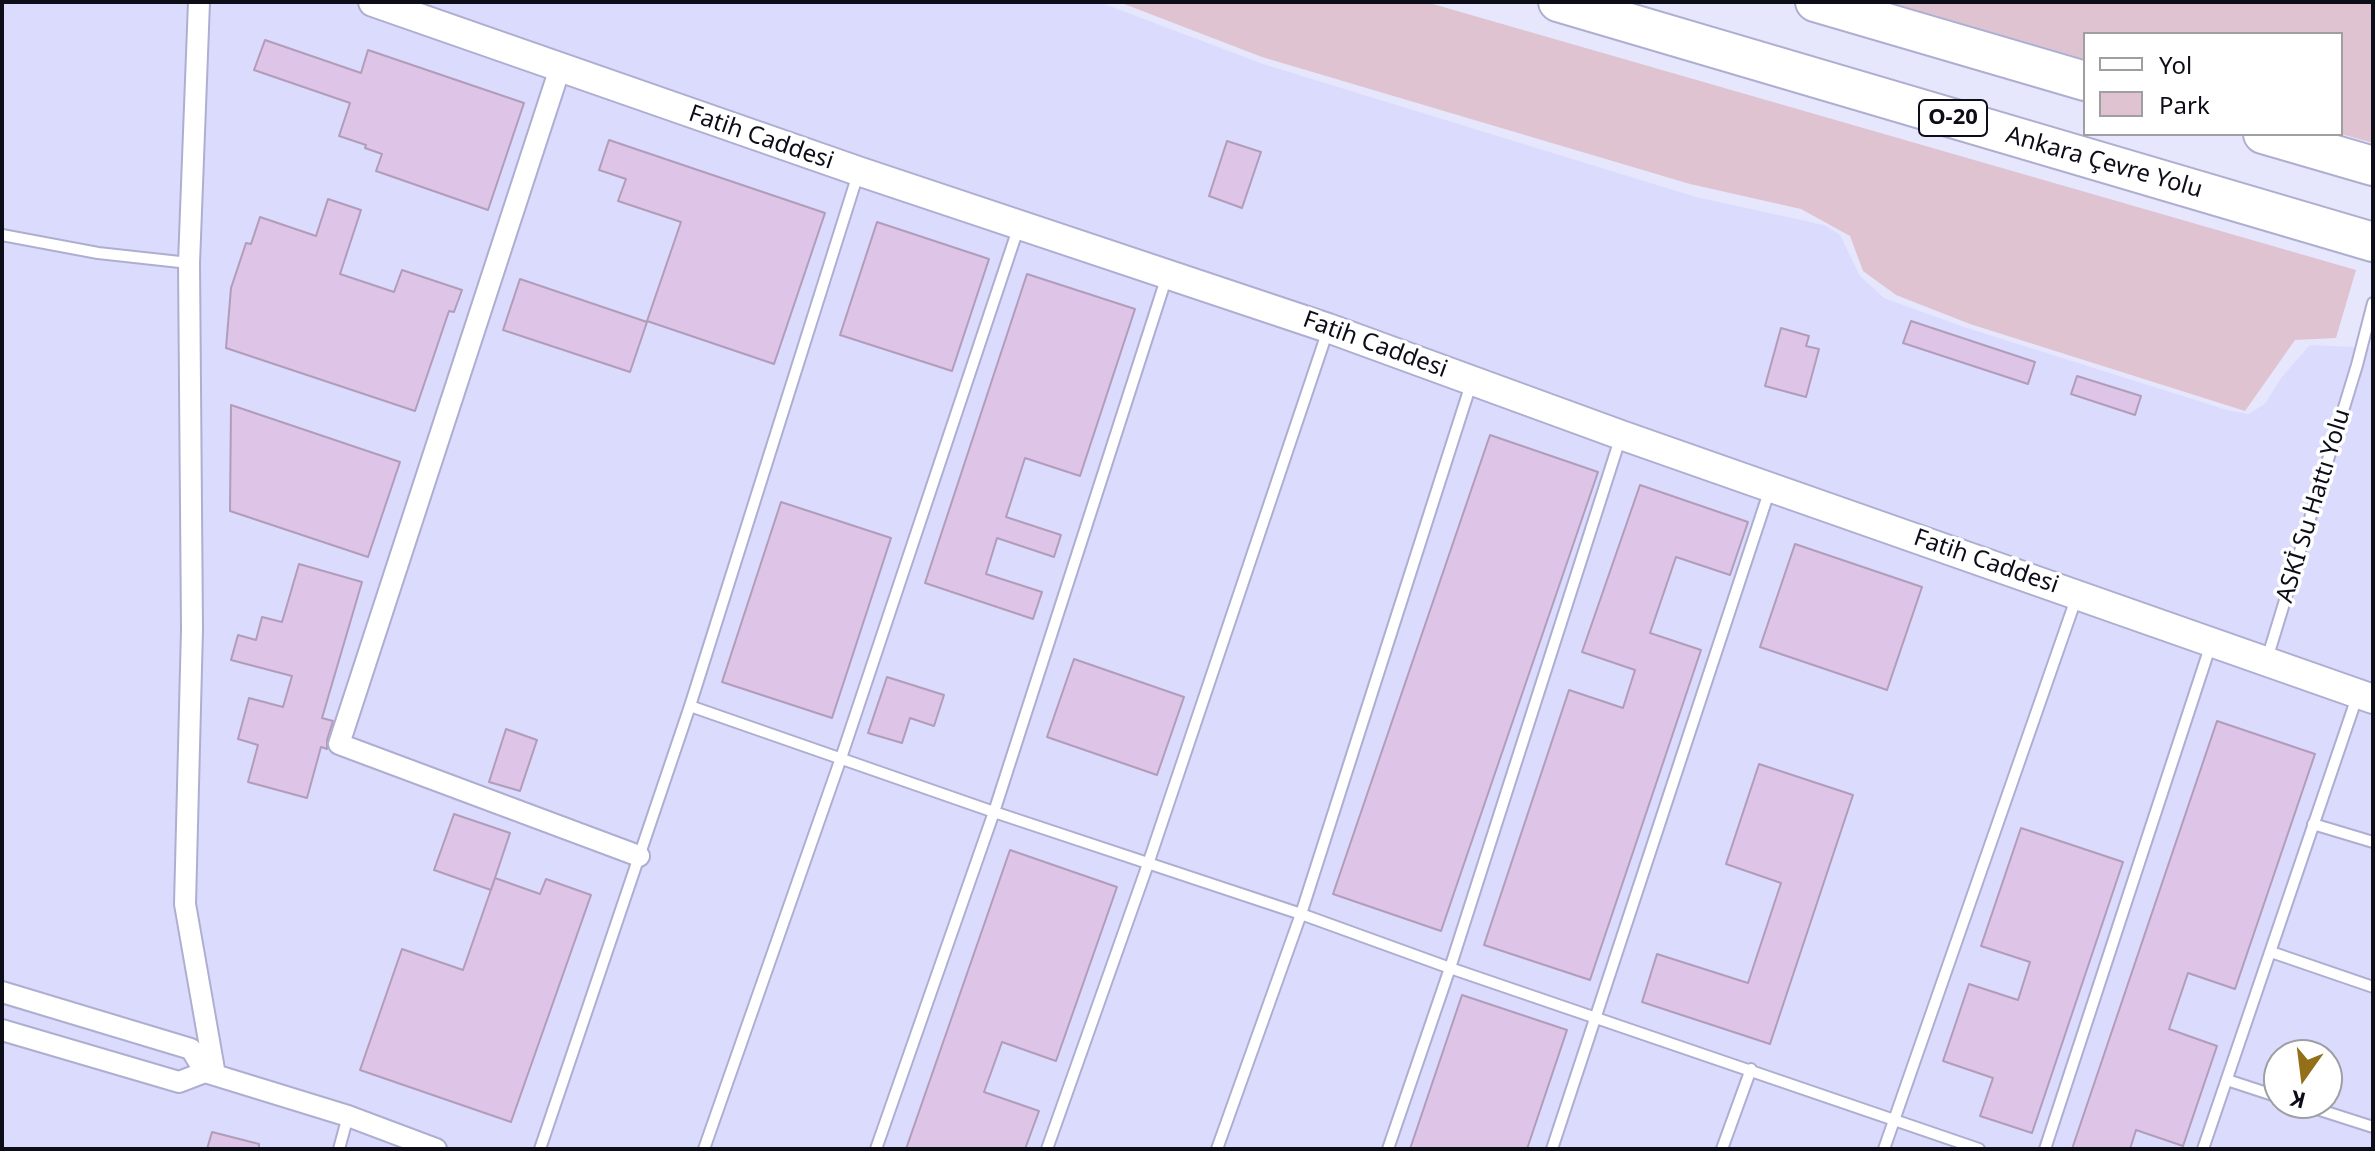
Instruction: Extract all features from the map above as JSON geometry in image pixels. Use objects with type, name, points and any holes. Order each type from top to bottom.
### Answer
[{"type":"highway","name":"Ankara Çevre Yolu","points":[[1558,2],[2360,238]]},
{"type":"highway","points":[[1815,2],[2083,80]]},
{"type":"highway","points":[[2270,136],[2370,166]]},
{"type":"street","points":[[199,2],[189,263],[192,629],[185,904],[210,1074]]},
{"type":"street","name":"Fatih Caddesi","points":[[373,2],[858,171],[1328,328],[1621,435],[2366,696]]},
{"type":"street","points":[[560,68],[339,744],[639,856]]},
{"type":"street","points":[[2,992],[191,1049],[210,1074]]},
{"type":"street","points":[[2,1030],[179,1082],[210,1074],[348,1116],[436,1149]]},
{"type":"lane","points":[[540,1149],[690,706],[858,171]]},
{"type":"lane","points":[[704,1149],[841,758],[1020,224]]},
{"type":"lane","points":[[2,235],[98,253],[189,263]]},
{"type":"lane","points":[[876,1149],[994,812],[1168,274]]},
{"type":"lane","name":"ASKİ Su Hattı Yolu","points":[[2266,661],[2357,365],[2373,303]]},
{"type":"lane","points":[[1047,1149],[1148,864],[1328,328]]},
{"type":"lane","points":[[1217,1149],[1301,914],[1472,380]]},
{"type":"lane","points":[[1388,1149],[1450,968],[1621,435]]},
{"type":"lane","points":[[1552,1149],[1770,487]]},
{"type":"lane","points":[[1884,1149],[2078,594]]},
{"type":"lane","points":[[2045,1149],[2212,642]]},
{"type":"lane","points":[[2203,1149],[2313,824],[2366,696]]},
{"type":"lane","points":[[690,706],[1979,1149]]},
{"type":"lane","points":[[2313,824],[2373,842]]},
{"type":"lane","points":[[2271,952],[2373,987]]},
{"type":"lane","points":[[1722,1149],[1751,1069]]},
{"type":"lane","points":[[2227,1080],[2263,1092]]},
{"type":"lane","points":[[339,1149],[348,1116]]},
{"type":"lane","points":[[2343,1117],[2373,1127]]},
{"type":"shaded area","points":[[2,2],[1099,2],[1263,64],[1696,197],[1824,225],[1840,235],[1860,276],[1884,298],[1964,327],[2227,410],[2248,414],[2265,404],[2281,378],[2310,345],[2373,348],[2373,1149],[2,1149]]},
{"type":"green space","points":[[1119,2],[1426,2],[2356,270],[2336,338],[2295,340],[2245,411],[1970,324],[1896,295],[1863,271],[1850,236],[1801,209],[1690,184],[1262,57]]},
{"type":"green space","points":[[1889,2],[2373,2],[2373,143],[2343,135],[2343,32],[2083,32],[2083,58]]},
{"type":"building","points":[[265,40],[361,73],[368,50],[524,103],[488,210],[376,171],[382,154],[339,136],[350,103],[254,70]]},
{"type":"building","points":[[609,140],[825,213],[774,364],[647,321],[681,222],[618,201],[626,179],[599,170]]},
{"type":"building","points":[[1227,141],[1261,152],[1242,208],[1209,196]]},
{"type":"building","points":[[328,199],[361,210],[340,274],[394,292],[402,270],[462,290],[454,312],[449,311],[415,411],[226,348],[231,288],[246,243],[251,244],[260,217],[316,236]]},
{"type":"building","points":[[877,222],[989,259],[952,371],[840,335]]},
{"type":"building","points":[[1027,274],[1135,309],[1080,476],[1025,458],[1006,517],[1061,535],[1054,557],[997,538],[986,574],[1042,592],[1033,619],[925,583]]},
{"type":"building","points":[[520,279],[647,322],[630,372],[503,330]]},
{"type":"building","points":[[1911,321],[2035,362],[2028,384],[1903,343]]},
{"type":"building","points":[[1781,328],[1809,336],[1806,346],[1819,349],[1806,397],[1765,386]]},
{"type":"building","points":[[2077,376],[2141,396],[2135,415],[2071,394]]},
{"type":"building","points":[[231,405],[400,462],[368,557],[230,511]]},
{"type":"building","points":[[1490,435],[1598,472],[1441,931],[1333,894]]},
{"type":"building","points":[[1640,485],[1748,522],[1730,575],[1676,557],[1650,633],[1701,650],[1590,980],[1484,945],[1569,690],[1623,708],[1635,670],[1582,652]]},
{"type":"building","points":[[781,502],[891,538],[832,718],[722,682]]},
{"type":"building","points":[[1795,544],[1922,587],[1887,690],[1760,647]]},
{"type":"building","points":[[299,564],[362,582],[322,718],[333,721],[327,749],[321,747],[307,798],[248,782],[258,745],[238,739],[249,698],[283,707],[292,676],[231,660],[238,635],[256,640],[262,617],[282,622]]},
{"type":"building","points":[[1074,659],[1184,697],[1157,775],[1047,737]]},
{"type":"building","points":[[887,677],[944,695],[934,726],[910,718],[902,743],[868,733]]},
{"type":"building","points":[[2217,721],[2315,754],[2235,989],[2188,973],[2169,1029],[2217,1046],[2183,1146],[2136,1130],[2130,1149],[2072,1149]]},
{"type":"building","points":[[506,729],[537,740],[520,791],[489,782]]},
{"type":"building","points":[[1759,764],[1853,795],[1770,1044],[1642,1002],[1657,954],[1748,983],[1781,883],[1726,864]]},
{"type":"building","points":[[454,814],[510,833],[491,890],[434,870]]},
{"type":"building","points":[[2021,828],[2123,862],[2032,1133],[1980,1116],[1993,1078],[1943,1061],[1969,984],[2018,1000],[2030,962],[1981,946]]},
{"type":"building","points":[[1010,850],[1117,887],[1056,1061],[1002,1042],[984,1092],[1039,1111],[1025,1149],[906,1149]]},
{"type":"building","points":[[495,878],[540,894],[546,879],[591,895],[511,1122],[360,1070],[402,949],[463,970]]},
{"type":"building","points":[[1462,995],[1567,1030],[1527,1149],[1410,1149]]},
{"type":"building","points":[[212,1132],[259,1144],[259,1149],[207,1149]]}]
